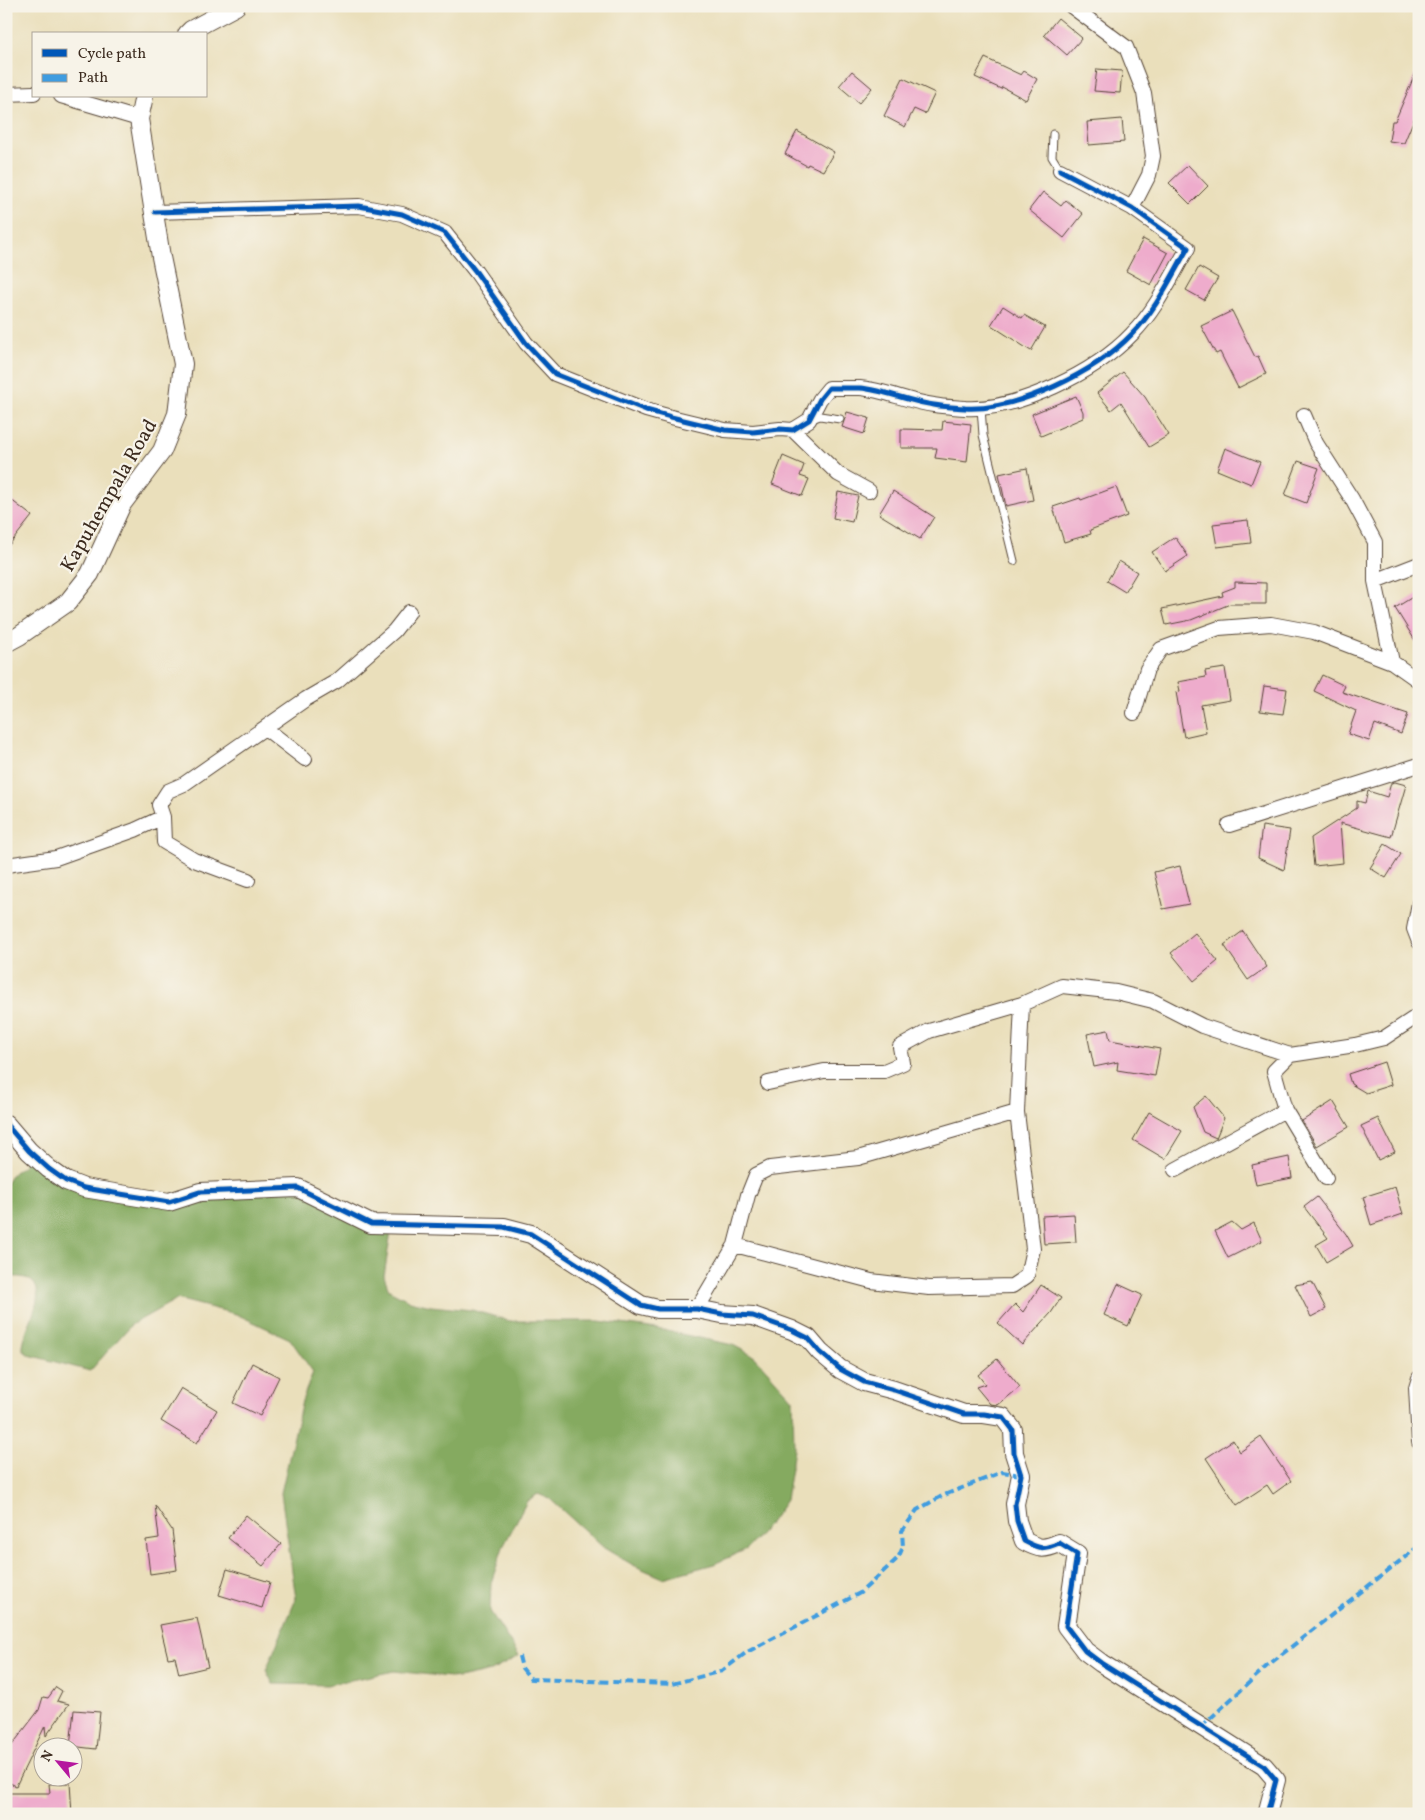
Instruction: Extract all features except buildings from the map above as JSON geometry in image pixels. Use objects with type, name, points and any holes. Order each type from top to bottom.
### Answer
[{"type":"street","points":[[188,32],[236,6]]},
{"type":"street","points":[[1071,6],[1126,47],[1144,93],[1153,156],[1149,175],[1132,208]]},
{"type":"street","points":[[6,94],[32,93]]},
{"type":"street","points":[[68,98],[139,119]]},
{"type":"street","name":"Kapuhempala Road","points":[[6,643],[68,602],[90,574],[122,504],[162,451],[177,414],[183,364],[161,257],[139,119],[144,98]]},
{"type":"street","points":[[155,212],[359,206],[402,214],[445,233],[476,272],[526,343],[555,374],[646,410],[725,430],[753,432],[780,429],[793,430],[809,420],[820,399],[830,388],[861,388],[934,405],[981,408],[1013,402],[1051,387],[1102,360],[1132,335],[1150,312],[1188,248],[1132,208],[1060,170]]},
{"type":"street","points":[[1304,415],[1316,443],[1352,499],[1375,542],[1376,581],[1392,662]]},
{"type":"street","points":[[793,430],[838,474],[870,491]]},
{"type":"street","points":[[1376,581],[1419,564]]},
{"type":"street","points":[[248,880],[194,860],[164,842],[163,817],[159,805],[168,791],[184,784],[306,699],[337,681],[394,631],[409,612]]},
{"type":"street","points":[[1134,713],[1147,669],[1161,649],[1219,628],[1271,624],[1314,632],[1392,662],[1419,681]]},
{"type":"street","points":[[265,728],[305,759]]},
{"type":"street","points":[[1229,825],[1419,765]]},
{"type":"street","points":[[6,865],[56,858],[134,830],[163,817]]},
{"type":"street","points":[[1419,902],[1414,929],[1419,942]]},
{"type":"street","points":[[768,1083],[824,1071],[884,1071],[903,1063],[900,1047],[929,1032],[1022,1004],[1062,986],[1116,992],[1153,1001],[1202,1026],[1290,1055],[1355,1045],[1384,1038],[1419,1015]]},
{"type":"street","points":[[735,1245],[871,1281],[929,1288],[1012,1286],[1027,1276],[1033,1249],[1017,1112],[1022,1004]]},
{"type":"street","points":[[1290,1055],[1274,1071],[1285,1110],[1326,1178]]},
{"type":"street","points":[[1175,1170],[1285,1110]]},
{"type":"street","points":[[697,1309],[735,1245],[748,1195],[756,1175],[770,1168],[858,1158],[1017,1112]]},
{"type":"street","points":[[6,1124],[29,1151],[49,1169],[66,1181],[84,1188],[168,1202],[200,1192],[298,1188],[371,1224],[504,1227],[531,1234],[641,1305],[658,1309],[697,1309],[722,1314],[753,1316],[808,1338],[820,1352],[840,1369],[864,1382],[894,1390],[964,1414],[984,1414],[1004,1418],[1013,1430],[1014,1453],[1021,1475],[1015,1504],[1017,1521],[1024,1541],[1046,1549],[1058,1544],[1077,1554],[1066,1626],[1086,1651],[1101,1663],[1264,1766],[1276,1780],[1267,1814]]},
{"type":"street","points":[[1419,1378],[1416,1388],[1419,1442]]},
{"type":"lane","points":[[1053,134],[1052,157],[1060,170]]},
{"type":"lane","points":[[981,408],[983,435],[1014,561]]},
{"type":"lane","points":[[809,420],[820,416],[840,419]]},
{"type":"green space","points":[[29,1151],[66,1181],[168,1202],[298,1188],[392,1225],[384,1276],[389,1290],[410,1301],[431,1306],[472,1310],[510,1321],[599,1321],[657,1329],[733,1345],[755,1357],[793,1399],[794,1449],[786,1500],[770,1523],[747,1549],[714,1564],[663,1578],[633,1565],[604,1548],[550,1499],[538,1494],[527,1501],[503,1547],[491,1583],[490,1611],[519,1656],[491,1671],[459,1678],[394,1671],[327,1685],[273,1684],[266,1670],[296,1599],[281,1493],[302,1401],[313,1372],[290,1339],[236,1314],[177,1299],[131,1325],[90,1371],[29,1355],[23,1350],[26,1333],[34,1313],[37,1294],[36,1286],[30,1280],[22,1277],[6,1277],[6,1184],[10,1176],[24,1165]]},
{"type":"marked path","points":[[519,1656],[522,1668],[531,1679],[672,1684],[722,1671],[747,1652],[860,1593],[898,1558],[903,1547],[902,1531],[917,1510],[942,1496],[1002,1472],[1021,1475]]},
{"type":"marked path","points":[[1201,1727],[1267,1666],[1419,1546]]},
{"type":"cycle path","points":[[155,212],[359,206],[402,214],[445,233],[476,272],[526,343],[555,374],[646,410],[725,430],[753,432],[780,429],[793,430],[809,420],[820,399],[829,388],[869,389],[946,407],[986,407],[1008,403],[1031,396],[1077,375],[1117,348],[1141,325],[1163,293],[1188,248],[1132,208],[1060,170]]},
{"type":"cycle path","points":[[6,1124],[29,1151],[49,1169],[66,1181],[84,1188],[169,1202],[200,1192],[298,1188],[371,1224],[504,1227],[531,1234],[641,1305],[658,1309],[697,1309],[722,1314],[753,1316],[808,1338],[820,1352],[840,1369],[864,1382],[894,1390],[964,1414],[984,1414],[1003,1417],[1013,1430],[1014,1453],[1021,1475],[1015,1504],[1017,1521],[1024,1541],[1041,1548],[1059,1543],[1077,1554],[1066,1626],[1085,1651],[1101,1663],[1264,1766],[1276,1780],[1267,1814]]}]
